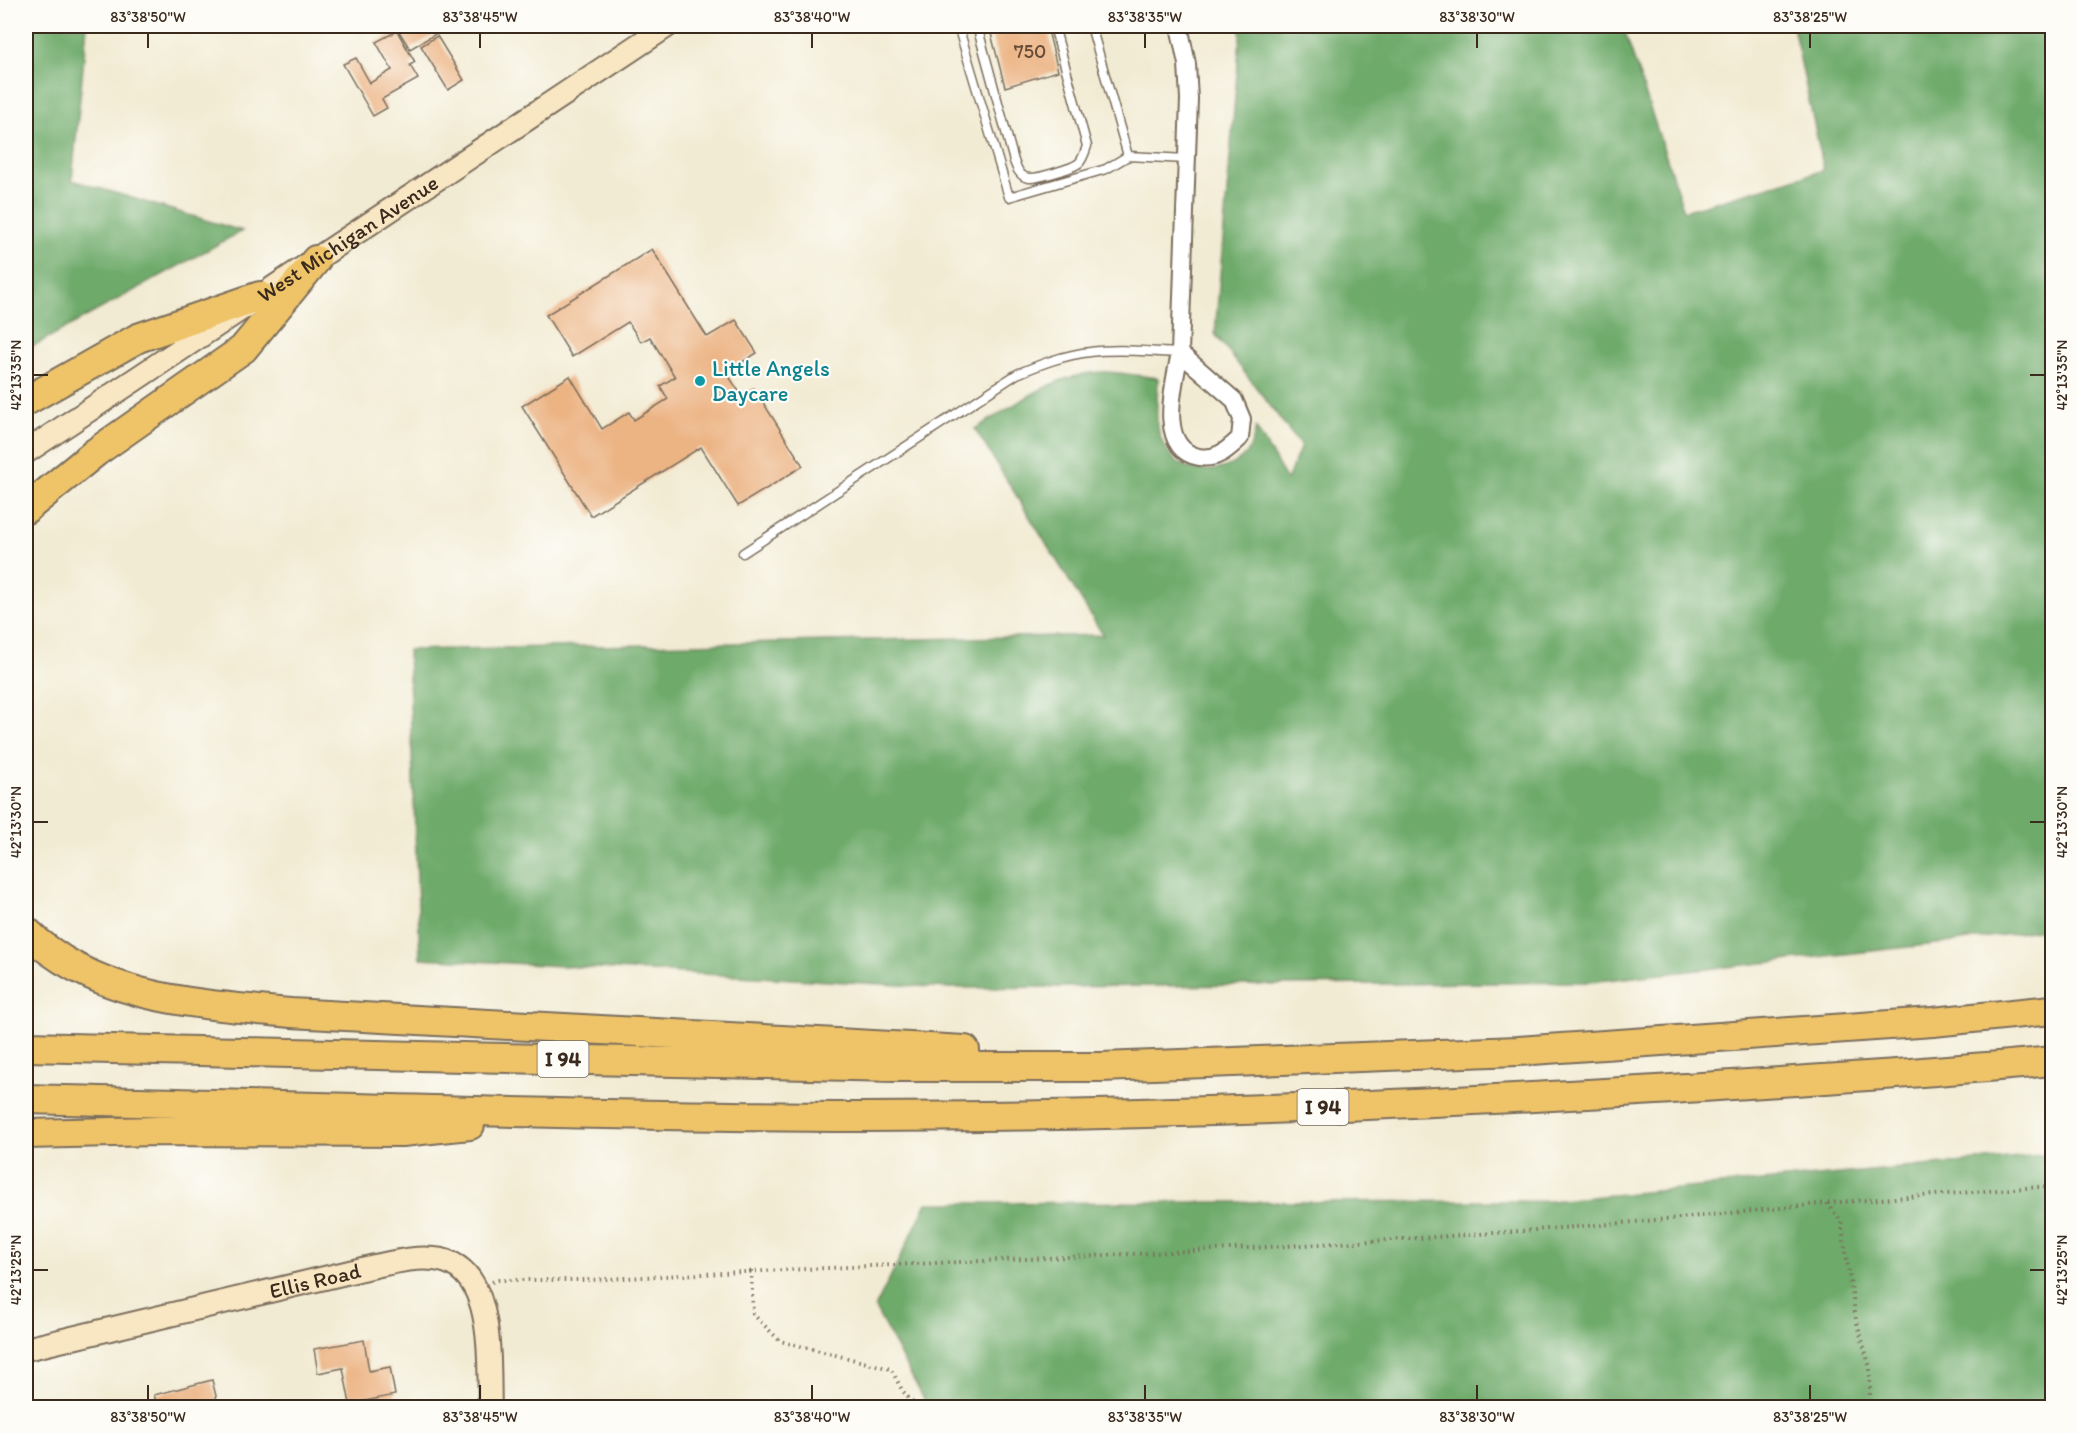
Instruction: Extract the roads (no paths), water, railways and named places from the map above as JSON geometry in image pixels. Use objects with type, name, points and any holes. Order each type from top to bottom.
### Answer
[{"type":"highway","points":[[26,509],[96,452],[243,349],[316,260]]},
{"type":"highway","points":[[26,401],[138,338],[260,297]]},
{"type":"highway","points":[[26,932],[76,968],[125,989],[185,1003],[291,1013],[1046,1055],[1101,1067]]},
{"type":"highway","name":"I 94","points":[[26,1047],[895,1067],[1101,1067],[1518,1051],[1933,1022],[2052,1010]]},
{"type":"highway","name":"I 94","points":[[26,1099],[591,1113],[852,1117],[1063,1115],[1455,1102],[1941,1072],[2052,1061]]},
{"type":"highway","points":[[26,1134],[158,1131],[402,1132],[591,1113]]},
{"type":"main road","name":"West Michigan Avenue","points":[[26,452],[667,26]]},
{"type":"main road","name":"Ellis Road","points":[[26,1349],[404,1260],[437,1259],[450,1263],[463,1271],[480,1294],[486,1324],[490,1407]]},
{"type":"street","points":[[1179,26],[1188,76],[1187,159],[1180,354],[1173,390],[1171,418],[1175,440],[1187,455],[1209,458],[1226,451],[1240,438],[1242,419],[1234,400],[1180,354]]},
{"type":"lane","points":[[958,26],[1009,197],[1106,169],[1128,156],[1187,159]]},
{"type":"lane","points":[[977,26],[1014,161],[1019,173],[1028,178],[1077,165],[1087,146],[1054,26]]},
{"type":"lane","points":[[1091,26],[1128,156]]},
{"type":"lane","points":[[743,553],[1017,374],[1052,360],[1089,352],[1123,350],[1180,354]]},
{"type":"place","name":"Little Angels Daycare","points":[[700,381]]}]
